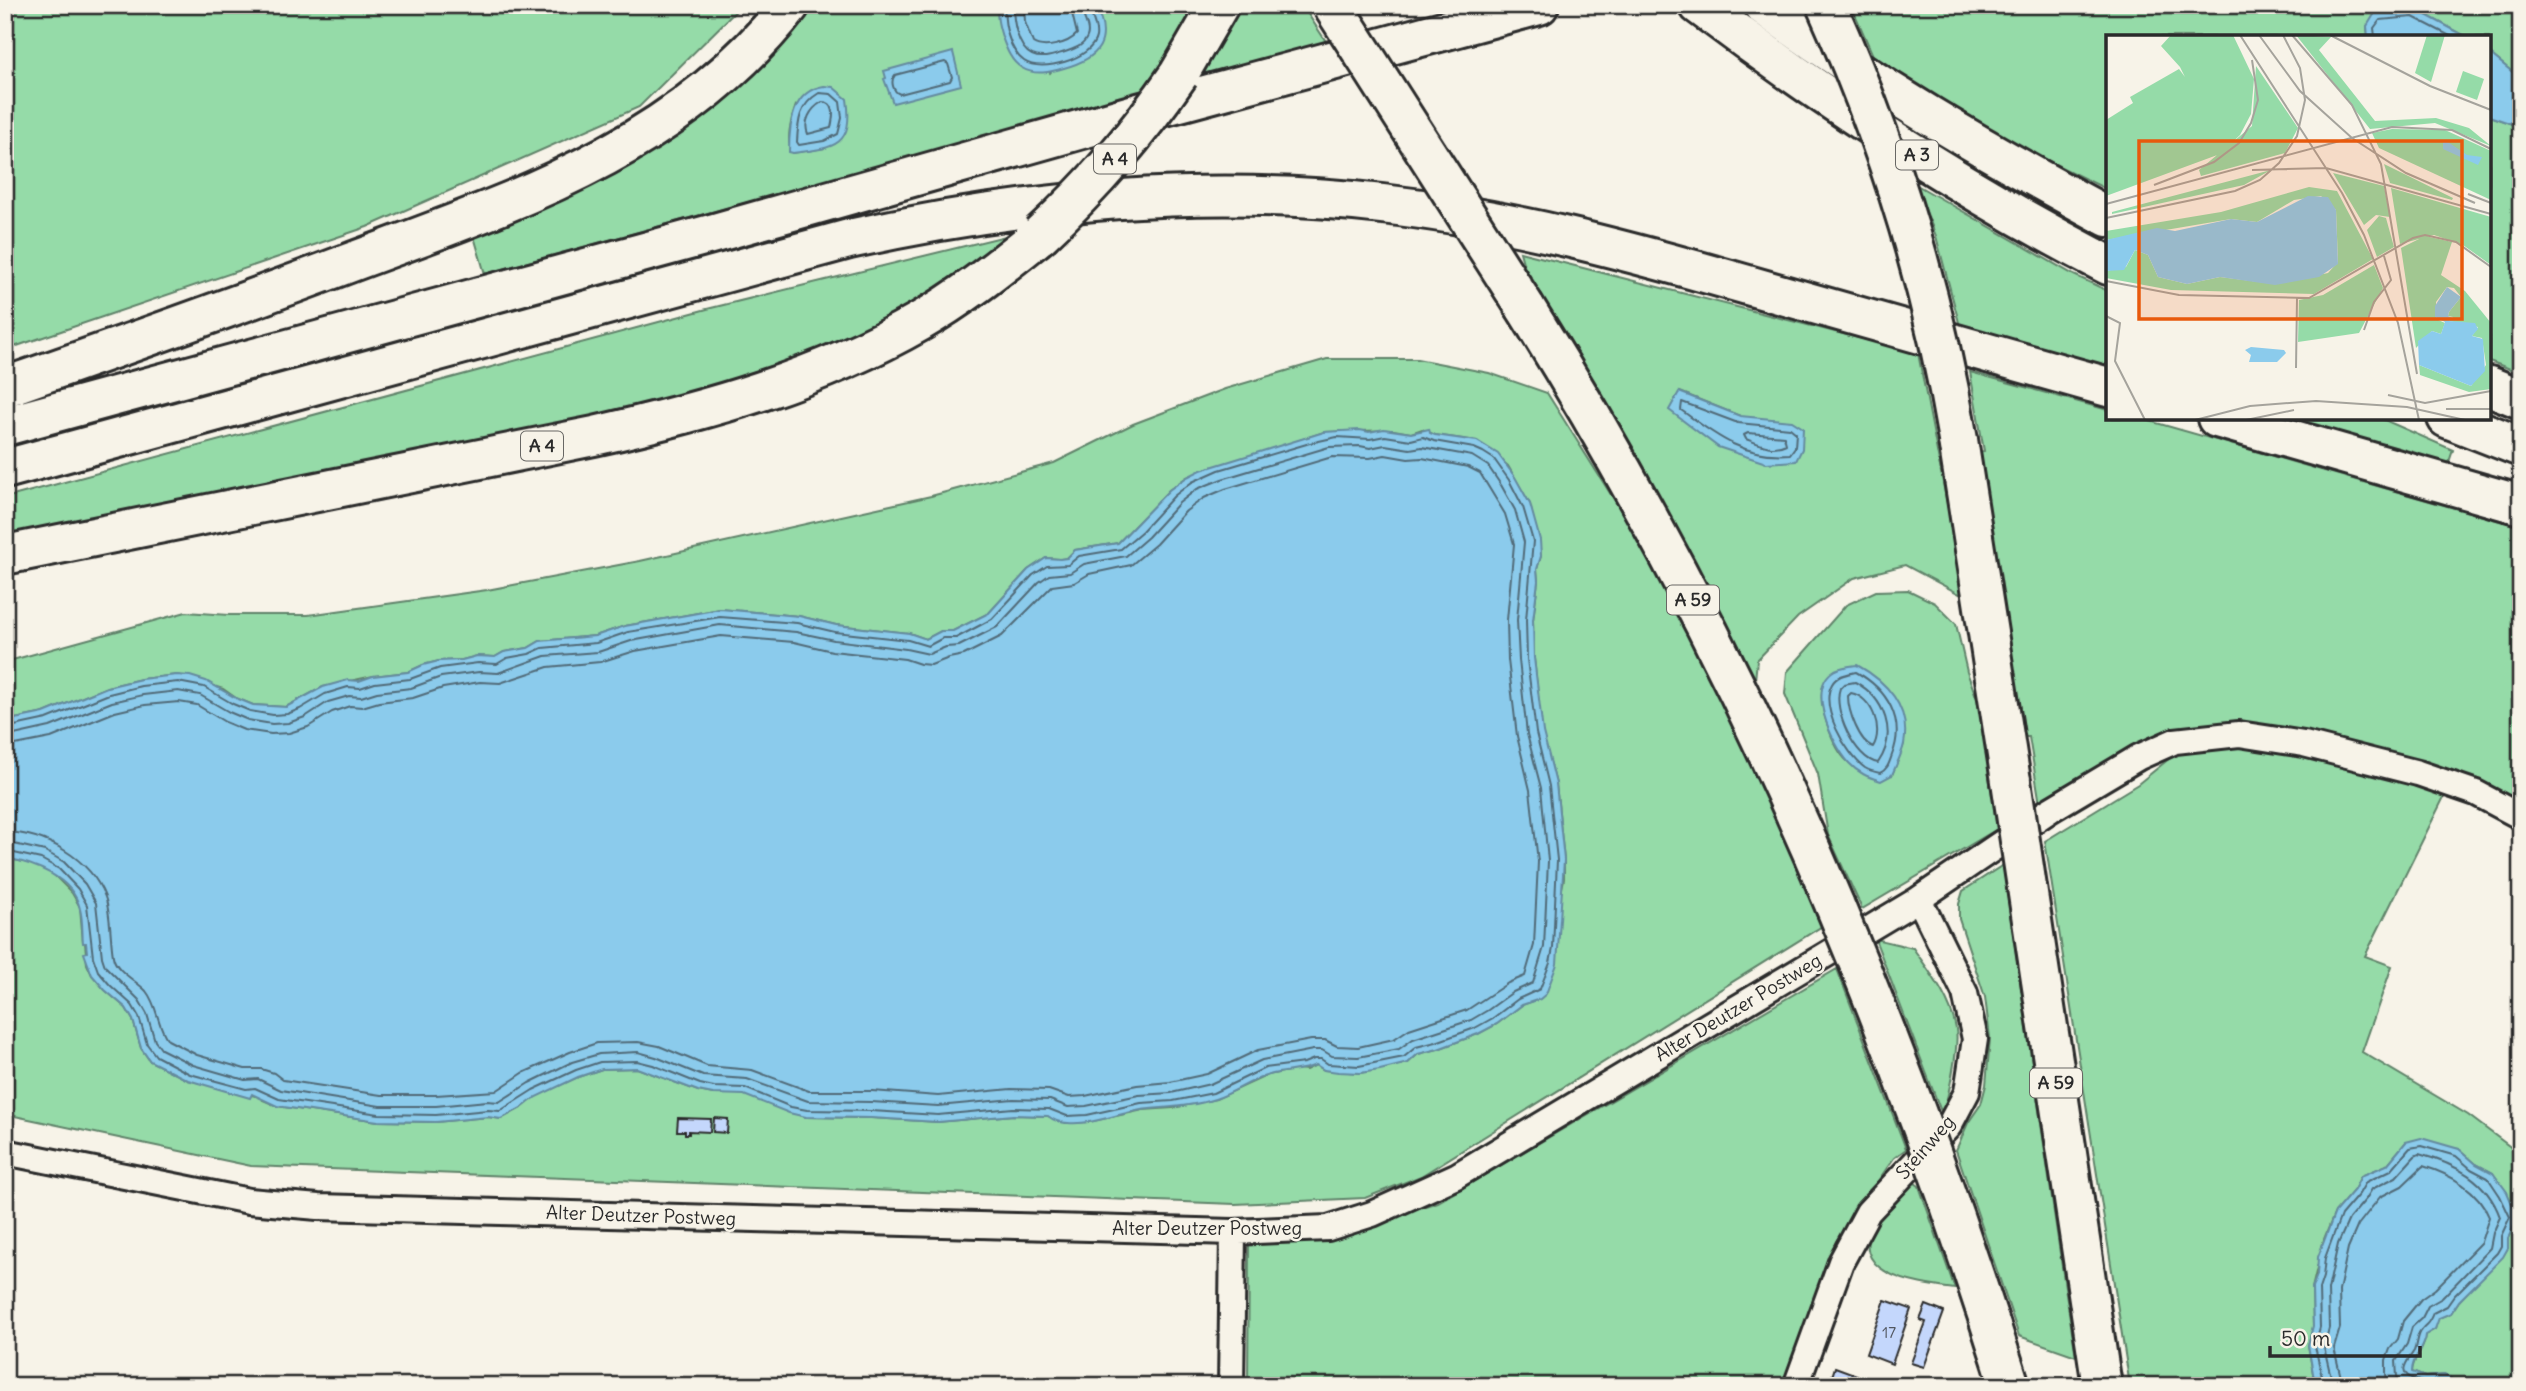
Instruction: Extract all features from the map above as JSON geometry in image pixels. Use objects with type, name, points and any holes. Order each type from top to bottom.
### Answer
[{"type":"highway","points":[[5,387],[229,308],[423,235],[585,169],[640,138],[691,103],[738,62],[790,5]]},
{"type":"highway","name":"A 4","points":[[5,555],[594,436],[723,402],[846,358],[919,322],[995,271],[1073,205],[1126,146],[1179,74],[1219,5]]},
{"type":"highway","name":"A 59","points":[[1332,5],[1587,406],[1658,532],[1759,734],[1880,1013],[1932,1149],[1980,1288],[2010,1386]]},
{"type":"highway","points":[[5,426],[1539,5]]},
{"type":"highway","name":"A 3","points":[[1699,5],[1902,145],[1973,190],[2106,264]]},
{"type":"highway","name":"A 59","points":[[1826,5],[1849,57],[1895,181],[1934,313],[1958,440],[2102,1386]]},
{"type":"highway","name":"A 3","points":[[1770,11],[1862,74],[1950,129],[2106,216]]},
{"type":"highway","points":[[5,469],[849,239],[935,220],[1023,208],[1143,197],[1303,197],[1461,215],[1650,257],[2106,386]]},
{"type":"highway","points":[[2491,387],[2521,399]]},
{"type":"highway","points":[[2224,420],[2521,505]]},
{"type":"highway","points":[[2452,420],[2521,447]]},
{"type":"street","name":"Alter Deutzer Postweg","points":[[5,1152],[250,1202],[318,1207],[1233,1232],[1328,1228],[1371,1213],[1456,1176],[1919,899],[2050,810],[2139,757],[2175,741],[2239,734],[2304,744],[2418,773],[2476,793],[2521,817]]},
{"type":"street","name":"Steinweg","points":[[1796,1386],[1841,1262],[1868,1212],[1949,1126],[1967,1092],[1975,1039],[1965,993],[1919,899]]},
{"type":"street","points":[[1231,1386],[1233,1232]]},
{"type":"green space","points":[[5,5],[742,5],[639,107],[367,227],[5,350]]},
{"type":"green space","points":[[812,5],[999,5],[997,9],[1050,73],[1099,13],[1095,5],[1194,5],[1143,94],[485,274],[473,233],[770,56]],"holes":[[[796,105],[825,148],[793,153],[789,136]]]},
{"type":"green space","points":[[1240,5],[1302,5],[1327,43],[1198,78]]},
{"type":"green space","points":[[1851,5],[2521,5],[2521,79],[2491,55],[2491,35],[2463,35],[2415,9],[2367,26],[2368,35],[2106,35],[2106,189],[2024,149],[1874,58]]},
{"type":"green space","points":[[2491,117],[2521,127],[2521,373],[2491,362]]},
{"type":"green space","points":[[1915,184],[2074,275],[2106,290],[2106,370],[1961,330],[1936,236]]},
{"type":"green space","points":[[1034,229],[948,287],[824,348],[664,402],[499,438],[5,536],[5,498],[707,309]]},
{"type":"green space","points":[[1520,252],[1918,353],[1965,597],[1905,565],[1854,578],[1798,617],[1757,660],[1755,680],[1749,682],[1528,281]],"holes":[[[1680,392],[1740,416],[1670,410]]]},
{"type":"green space","points":[[1327,359],[1417,359],[1489,373],[1547,393],[1625,517],[1721,690],[1827,923],[1421,1176],[1365,1198],[1235,1204],[251,1166],[5,1114],[5,858],[38,865],[54,875],[72,893],[80,907],[83,942],[92,975],[126,1008],[133,1020],[141,1048],[150,1061],[188,1080],[264,1098],[263,1100],[277,1106],[378,1121],[436,1122],[488,1117],[501,1119],[536,1096],[578,1077],[602,1069],[637,1068],[698,1091],[744,1094],[806,1117],[938,1122],[1013,1115],[1048,1116],[1066,1123],[1089,1122],[1143,1110],[1173,1108],[1216,1099],[1268,1075],[1306,1070],[1316,1065],[1324,1070],[1360,1073],[1408,1063],[1418,1054],[1478,1034],[1497,1024],[1522,1005],[1539,999],[1564,879],[1556,784],[1542,732],[1534,658],[1533,620],[1537,569],[1541,556],[1530,504],[1508,466],[1477,441],[1435,435],[1422,429],[1411,433],[1394,430],[1324,432],[1187,477],[1169,490],[1118,543],[1075,550],[1067,558],[1046,558],[1028,570],[989,613],[953,631],[941,631],[926,639],[909,633],[836,625],[799,616],[720,609],[625,626],[595,636],[540,641],[528,648],[504,652],[495,657],[477,656],[439,661],[408,672],[373,676],[323,687],[286,707],[253,705],[223,689],[177,675],[141,679],[107,687],[44,713],[5,721],[5,662],[186,612],[308,615],[487,590],[640,561],[931,496],[1054,463],[1133,424],[1225,389]]},
{"type":"green space","points":[[1970,372],[2106,409],[2106,420],[2146,420],[2521,527],[2521,805],[2239,725],[2040,804],[2029,737],[2024,737],[1978,452],[1984,451]]},
{"type":"green space","points":[[2288,420],[2385,420],[2453,450],[2448,465]]},
{"type":"green space","points":[[1908,590],[1935,603],[1956,624],[1967,672],[1983,715],[1997,829],[1862,909],[1828,835],[1818,774],[1785,694],[1787,672],[1846,605],[1876,591]],"holes":[[[1835,671],[1904,744],[1892,775],[1859,767],[1844,758],[1830,731],[1822,701],[1825,684]]]},
{"type":"green space","points":[[2237,745],[2301,753],[2446,793],[2365,956],[2392,966],[2362,1052],[2468,1115],[2521,1155],[2521,1386],[2450,1386],[2452,1384],[2444,1375],[2425,1377],[2412,1372],[2425,1335],[2435,1329],[2438,1318],[2451,1313],[2508,1248],[2508,1238],[2518,1218],[2493,1173],[2476,1164],[2459,1149],[2406,1142],[2387,1165],[2361,1176],[2354,1190],[2335,1212],[2324,1239],[2312,1288],[2313,1327],[2308,1345],[2314,1379],[2319,1386],[2130,1386],[2045,841],[2138,784],[2181,749]]},
{"type":"green space","points":[[2003,865],[2076,1356],[2019,1336],[1956,1150],[1968,1123],[1981,1104],[1986,1085],[1990,1038],[1985,997],[1959,919],[1959,904],[1963,891]]},
{"type":"green space","points":[[1875,939],[1913,948],[1939,986],[1949,1007],[1956,1029],[1956,1047],[1942,1114]]},
{"type":"green space","points":[[1837,969],[1906,1149],[1894,1158],[1836,1241],[1782,1386],[1248,1386],[1249,1243],[1330,1235],[1438,1202]]},
{"type":"green space","points":[[1910,1182],[1919,1186],[1955,1289],[1922,1284],[1888,1273],[1876,1264],[1869,1252],[1868,1237],[1877,1218]]},
{"type":"water","points":[[999,5],[1095,5],[1103,29],[1103,38],[1094,53],[1076,64],[1048,72],[1027,70],[1015,62],[1005,46],[998,21]]},
{"type":"water","points":[[2415,9],[2463,35],[2368,35],[2367,26],[2375,13]]},
{"type":"water","points":[[953,52],[961,85],[893,103],[884,79],[884,71]]},
{"type":"water","points":[[2491,55],[2521,79],[2521,127],[2491,117]]},
{"type":"water","points":[[824,86],[833,87],[847,99],[848,115],[844,136],[838,142],[820,149],[789,152],[794,111],[805,95]]},
{"type":"water","points":[[1679,392],[1740,416],[1792,421],[1803,428],[1802,449],[1796,461],[1766,463],[1718,447],[1669,410]]},
{"type":"water","points":[[1384,429],[1411,433],[1429,429],[1430,433],[1435,435],[1477,441],[1498,454],[1530,504],[1540,540],[1541,556],[1537,569],[1533,620],[1534,658],[1543,732],[1556,784],[1564,860],[1557,964],[1546,994],[1522,1005],[1497,1024],[1478,1034],[1418,1054],[1408,1063],[1360,1073],[1324,1070],[1316,1065],[1262,1077],[1206,1102],[1141,1110],[1077,1123],[1060,1122],[1048,1116],[1013,1115],[938,1122],[806,1117],[744,1095],[698,1091],[637,1068],[602,1069],[578,1077],[536,1097],[501,1119],[488,1117],[436,1122],[378,1121],[277,1106],[252,1094],[250,1098],[188,1080],[150,1061],[141,1048],[133,1020],[126,1008],[92,975],[84,953],[87,952],[86,943],[83,943],[80,909],[69,888],[50,873],[5,858],[5,721],[44,713],[107,687],[141,679],[190,676],[206,681],[253,705],[286,707],[323,687],[348,680],[359,681],[373,676],[408,672],[439,661],[477,656],[495,657],[504,652],[528,648],[540,641],[595,636],[625,626],[720,609],[799,616],[836,625],[909,633],[926,639],[941,631],[953,631],[989,613],[1028,570],[1046,558],[1067,558],[1075,550],[1118,543],[1169,490],[1201,470],[1324,432],[1369,432]]},
{"type":"water","points":[[1857,665],[1886,687],[1904,718],[1902,752],[1892,775],[1881,781],[1864,774],[1849,763],[1835,743],[1824,716],[1822,689],[1826,678],[1837,669]]},
{"type":"water","points":[[2421,1138],[2459,1149],[2476,1164],[2493,1173],[2507,1192],[2518,1218],[2508,1238],[2508,1248],[2503,1257],[2459,1301],[2451,1313],[2439,1318],[2435,1329],[2425,1335],[2413,1363],[2412,1372],[2425,1377],[2444,1375],[2451,1378],[2452,1384],[2319,1386],[2314,1379],[2308,1345],[2313,1326],[2312,1288],[2317,1275],[2318,1257],[2335,1212],[2354,1190],[2361,1176],[2387,1165],[2406,1142]]},
{"type":"building","points":[[678,1118],[711,1119],[710,1132],[689,1131],[689,1134],[685,1134],[685,1131],[677,1131]]},
{"type":"building","points":[[714,1118],[728,1119],[727,1133],[713,1132]]},
{"type":"building","points":[[1885,1300],[1911,1309],[1892,1364],[1866,1354]]},
{"type":"building","points":[[1926,1305],[1944,1312],[1924,1367],[1911,1363],[1926,1322],[1920,1320]]},
{"type":"building","points":[[1835,1367],[1857,1375],[1853,1386],[1829,1386]]}]
